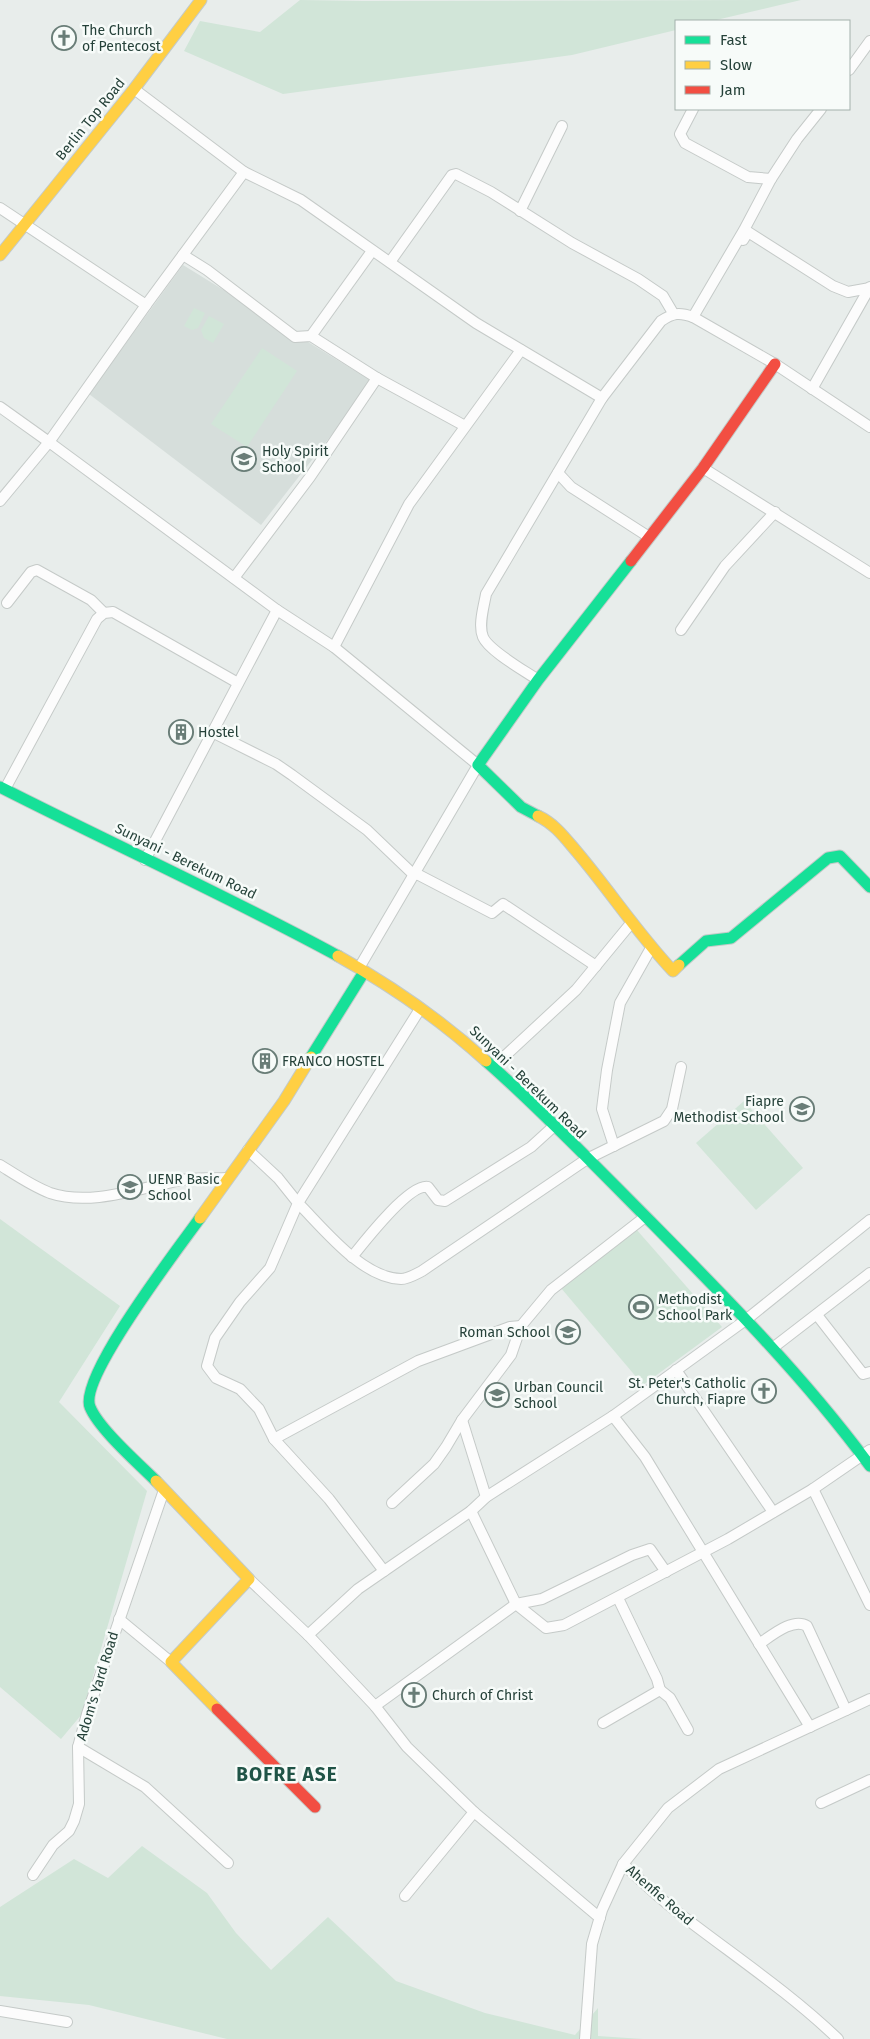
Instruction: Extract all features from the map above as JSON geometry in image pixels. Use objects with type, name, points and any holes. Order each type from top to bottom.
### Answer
[{"type":"street","name":"Berlin Top Road","points":[[0,254],[134,89],[201,0]]},
{"type":"street","points":[[850,69],[870,42]]},
{"type":"street","points":[[134,89],[244,172],[301,200],[476,323],[602,398]]},
{"type":"street","points":[[692,110],[680,134],[685,143],[748,177],[770,179]]},
{"type":"street","points":[[694,317],[744,230],[770,179],[797,139],[820,110]]},
{"type":"street","points":[[520,211],[562,126]]},
{"type":"street","points":[[0,501],[49,442],[146,305],[244,172]]},
{"type":"street","points":[[390,262],[442,188],[452,175],[456,174],[572,243],[638,279],[663,296],[673,313]]},
{"type":"street","points":[[0,208],[146,305]]},
{"type":"street","points":[[694,317],[748,232],[834,286],[848,292],[870,288]]},
{"type":"street","points":[[311,336],[372,250]]},
{"type":"street","points":[[183,255],[207,270],[295,337],[311,336],[377,378],[465,426]]},
{"type":"street","points":[[812,389],[870,288]]},
{"type":"street","points":[[538,680],[491,646],[483,637],[481,625],[486,594],[602,398],[660,321],[673,313],[694,317],[775,364],[870,427]]},
{"type":"street","points":[[334,647],[409,504],[521,350]]},
{"type":"street","points":[[600,1918],[474,1812],[407,1747],[375,1706],[308,1635],[249,1579],[97,1419],[89,1405],[90,1387],[132,1314],[227,1178],[284,1101],[362,970],[478,765],[538,680],[703,468],[775,364]]},
{"type":"street","points":[[234,578],[310,476],[377,378]]},
{"type":"street","points":[[0,407],[276,610],[334,647],[478,765],[521,807],[551,822],[604,882],[651,948],[672,971],[706,941],[722,941],[731,938],[834,855],[840,856],[870,887]]},
{"type":"street","points":[[703,468],[870,573]]},
{"type":"street","points":[[558,473],[571,487],[649,537]]},
{"type":"street","points":[[681,630],[725,566],[775,512]]},
{"type":"street","points":[[7,603],[31,572],[37,570],[91,600],[104,613]]},
{"type":"street","points":[[145,860],[276,610]]},
{"type":"street","points":[[2,788],[97,618],[104,613],[112,612],[238,683]]},
{"type":"street","points":[[212,732],[276,764],[292,775],[367,830],[415,874],[492,913],[503,904],[596,966]]},
{"type":"street","name":"Sunyani - Berekum Road","points":[[2,788],[145,860],[263,915],[362,970],[456,1034],[493,1067],[587,1159],[747,1319],[866,1452],[870,1466]]},
{"type":"street","points":[[493,1067],[576,990],[632,922]]},
{"type":"street","points":[[614,1146],[602,1109],[607,1070],[620,1003],[651,948]]},
{"type":"street","points":[[384,1571],[329,1499],[274,1439],[259,1409],[240,1389],[216,1378],[207,1366],[215,1338],[240,1302],[270,1268],[298,1203],[420,1009]]},
{"type":"street","points":[[248,1150],[278,1178],[298,1203],[352,1257],[384,1277],[404,1279],[422,1271],[587,1159],[664,1121],[672,1109],[681,1068]]},
{"type":"street","points":[[352,1257],[382,1222],[418,1188],[428,1187],[438,1200],[445,1201],[531,1147],[553,1127]]},
{"type":"street","points":[[0,1165],[26,1182],[52,1193],[77,1197],[112,1196],[147,1190],[183,1179],[227,1178]]},
{"type":"street","points":[[392,1503],[434,1464],[462,1420],[511,1355],[521,1326],[551,1290],[645,1217]]},
{"type":"street","points":[[308,1635],[358,1589],[471,1512],[486,1497],[613,1416],[747,1319],[870,1220]]},
{"type":"street","points":[[774,1348],[870,1273]]},
{"type":"street","points":[[817,1315],[863,1374],[870,1372]]},
{"type":"street","points":[[274,1439],[418,1361],[510,1327],[521,1326]]},
{"type":"street","points":[[676,1370],[773,1512]]},
{"type":"street","points":[[613,1416],[645,1457],[810,1727]]},
{"type":"street","points":[[462,1420],[486,1497]]},
{"type":"street","points":[[471,1512],[516,1604],[546,1628],[564,1625],[702,1553],[814,1489],[866,1452]]},
{"type":"street","points":[[814,1489],[870,1605]]},
{"type":"street","name":"Adom's Yard Road","points":[[33,1875],[53,1845],[69,1831],[74,1821],[78,1804],[78,1747],[94,1690],[164,1490]]},
{"type":"street","points":[[375,1706],[516,1604],[542,1598],[632,1555],[650,1549],[666,1572]]},
{"type":"street","points":[[171,1662],[249,1579]]},
{"type":"street","points":[[618,1598],[660,1690],[670,1698],[688,1730]]},
{"type":"street","points":[[119,1619],[171,1662],[315,1807]]},
{"type":"street","points":[[759,1644],[794,1623],[802,1623],[807,1626],[846,1710]]},
{"type":"street","points":[[603,1723],[660,1690]]},
{"type":"street","name":"Ahenfie Road","points":[[838,2039],[811,2013],[763,1974],[678,1913],[622,1864],[668,1808],[719,1769],[870,1699]]},
{"type":"street","points":[[78,1747],[145,1788],[228,1863]]},
{"type":"street","points":[[821,1803],[870,1780]]},
{"type":"street","points":[[405,1896],[474,1812]]},
{"type":"street","points":[[585,2039],[592,1944],[600,1918],[622,1864]]},
{"type":"street","points":[[0,2011],[67,2022]]},
{"type":"shaded area","name":"Holy Spirit School","points":[[183,265],[373,382],[261,525],[89,394]]},
{"type":"green space","points":[[300,0],[801,0],[716,20],[675,20],[675,30],[572,55],[283,94],[184,51],[200,21],[260,32]]},
{"type":"green space","points":[[194,308],[205,313],[198,328],[192,330],[184,326]]},
{"type":"green space","points":[[209,316],[224,324],[213,343],[204,338],[201,330]]},
{"type":"green space","points":[[262,348],[297,371],[247,447],[211,424]]},
{"type":"green space","points":[[744,1101],[803,1168],[756,1210],[696,1143]]},
{"type":"green space","points":[[0,1219],[120,1306],[59,1402],[147,1491],[82,1714],[61,1739],[0,1687]]},
{"type":"green space","name":"Methodist School Park","points":[[636,1229],[722,1327],[643,1385],[561,1288]]},
{"type":"green space","points":[[142,1846],[207,1893],[236,1933],[271,1970],[328,1917],[396,1981],[485,2013],[575,2035],[598,2008],[598,2036],[643,2039],[227,2039],[89,2005],[0,1996],[0,1907],[74,1859],[108,1878]]},
{"type":"traffic: fast","points":[[538,816],[521,807],[478,765],[538,680],[631,561]]},
{"type":"traffic: fast","points":[[0,787],[255,912],[338,956]]},
{"type":"traffic: fast","points":[[679,965],[706,941],[731,938],[828,858],[840,856],[870,887]]},
{"type":"traffic: fast","points":[[311,1057],[364,972]]},
{"type":"traffic: fast","points":[[486,1061],[529,1100],[738,1311],[793,1371],[870,1466]]},
{"type":"traffic: fast","points":[[156,1481],[120,1446],[95,1416],[90,1407],[90,1392],[99,1369],[114,1342],[153,1282],[200,1218]]},
{"type":"traffic: slow","points":[[0,255],[134,89],[201,0]]},
{"type":"traffic: slow","points":[[538,816],[555,827],[564,837],[673,971],[679,965]]},
{"type":"traffic: slow","points":[[338,956],[415,1004],[486,1061]]},
{"type":"traffic: slow","points":[[200,1218],[284,1101],[311,1057]]},
{"type":"traffic: slow","points":[[156,1481],[249,1579],[171,1662],[217,1709]]},
{"type":"traffic: jam","points":[[631,561],[703,468],[775,364]]},
{"type":"traffic: jam","points":[[217,1709],[315,1807]]},
{"type":"place","name":"The Church of Pentecost","points":[[64,38]]},
{"type":"place","name":"Holy Spirit School","points":[[244,459]]},
{"type":"place","name":"Hostel","points":[[181,732]]},
{"type":"place","name":"FRANCO HOSTEL","points":[[265,1061]]},
{"type":"place","name":"Fiapre Methodist School","points":[[802,1109]]},
{"type":"place","name":"UENR Basic School","points":[[130,1187]]},
{"type":"place","name":"Methodist School Park","points":[[641,1307]]},
{"type":"place","name":"Roman School","points":[[568,1332]]},
{"type":"place","name":"St. Peter's Catholic Church, Fiapre","points":[[764,1391]]},
{"type":"place","name":"Urban Council School","points":[[497,1395]]},
{"type":"place","name":"Church of Christ","points":[[414,1695]]},
{"type":"district","name":"BOFRE ASE","points":[[287,1774]]}]
